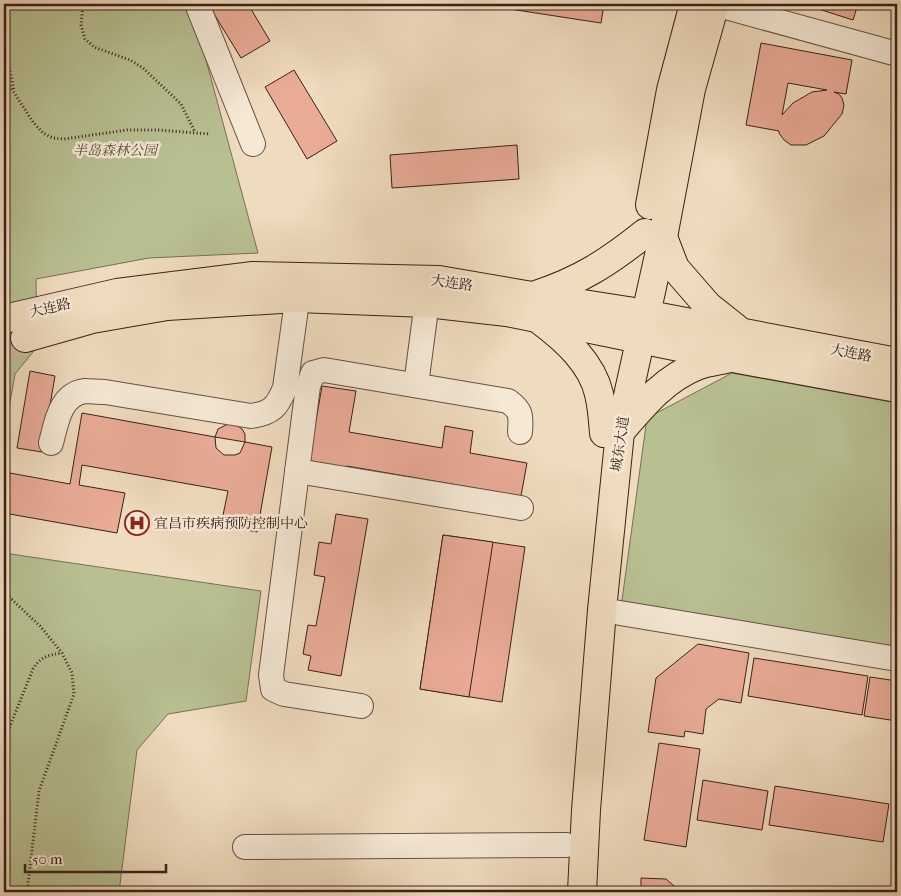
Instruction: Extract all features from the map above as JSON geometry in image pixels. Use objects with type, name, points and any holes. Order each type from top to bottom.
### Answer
[{"type":"main road","name":"城东大道","points":[[654,235],[671,90],[694,4]]},
{"type":"main road","name":"城东大道","points":[[564,892],[584,610],[612,433],[654,235],[691,89],[715,4]]},
{"type":"main road","points":[[734,358],[701,364],[676,376],[649,397],[612,433],[599,392],[586,366],[535,308],[564,286],[654,235],[675,268],[708,306],[740,332]]},
{"type":"main road","name":"大连路","points":[[4,319],[117,293],[253,276],[298,288]]},
{"type":"main road","name":"大连路","points":[[25,338],[92,319],[166,306],[298,288],[428,291],[439,280],[535,308],[635,325],[740,332],[897,362]]},
{"type":"main road","name":"大连路","points":[[635,325],[734,358],[897,388]]},
{"type":"main road","name":"城东大道","points":[[582,892],[586,810],[602,610],[612,433]]},
{"type":"street","points":[[197,4],[253,144]]},
{"type":"street","points":[[715,4],[897,54]]},
{"type":"street","points":[[51,443],[59,414],[70,398],[83,391],[105,392],[250,416],[264,414],[278,404],[285,388],[298,288]]},
{"type":"street","points":[[416,386],[428,291]]},
{"type":"street","points":[[361,706],[284,694],[273,689],[271,675],[308,386],[313,373],[324,370],[508,401],[517,407],[521,418],[520,432]]},
{"type":"street","points":[[297,471],[522,508]]},
{"type":"street","points":[[602,610],[897,659]]},
{"type":"street","points":[[246,847],[566,845]]},
{"type":"path","points":[[83,4],[81,25],[86,40],[94,47],[130,60],[143,68],[181,104],[195,133]]},
{"type":"path","points":[[4,40],[15,95]]},
{"type":"path","points":[[4,77],[33,122],[43,133],[53,138],[64,139],[127,130],[210,134]]},
{"type":"path","points":[[4,592],[40,626],[62,653],[72,673],[74,694],[38,791],[32,832],[27,892]]},
{"type":"path","points":[[4,748],[37,662],[45,656],[62,653]]},
{"type":"green space","name":"半岛森林公园","points":[[4,4],[185,4],[206,60],[258,253],[149,258],[36,279],[37,347],[15,374],[4,436]]},
{"type":"green space","points":[[732,373],[897,403],[897,665],[619,622],[647,418]]},
{"type":"green space","points":[[4,553],[261,591],[246,701],[168,714],[137,750],[119,892],[4,892]]},
{"type":"building","points":[[208,4],[248,4],[270,41],[241,58]]},
{"type":"building","points":[[477,4],[604,4],[601,23]]},
{"type":"building","points":[[803,4],[858,4],[853,20]]},
{"type":"building","points":[[761,43],[852,60],[846,94],[834,92],[842,98],[844,105],[842,114],[824,136],[806,145],[791,145],[784,140],[779,131],[746,125]],"holes":[[[788,83],[827,90],[812,92],[793,103],[782,115]]]},
{"type":"building","points":[[294,70],[337,141],[307,159],[265,87]]},
{"type":"building","points":[[517,145],[519,179],[392,188],[390,155]]},
{"type":"building","points":[[30,371],[55,376],[42,452],[17,448]]},
{"type":"building","points":[[322,386],[356,391],[349,432],[442,448],[445,426],[473,431],[470,453],[527,463],[521,496],[347,466],[346,474],[308,467]]},
{"type":"building","points":[[82,413],[215,437],[216,448],[224,455],[240,453],[245,442],[272,447],[257,532],[221,525],[228,491],[82,465],[79,485],[125,493],[117,533],[4,513],[10,473],[70,484]]},
{"type":"building","points":[[228,424],[242,429],[245,434],[245,442],[215,437],[218,429]]},
{"type":"building","points":[[336,514],[368,519],[341,676],[308,670],[311,656],[303,654],[308,625],[316,626],[325,577],[314,575],[319,542],[331,544]]},
{"type":"building","points":[[443,535],[525,547],[502,702],[420,689]]},
{"type":"building","points":[[443,535],[493,542],[469,697],[420,689]]},
{"type":"building","points":[[698,644],[749,653],[741,703],[719,699],[706,709],[703,734],[685,731],[684,737],[648,732],[656,678]]},
{"type":"building","points":[[754,658],[868,676],[862,715],[748,696]]},
{"type":"building","points":[[870,677],[897,681],[897,721],[864,716]]},
{"type":"building","points":[[659,743],[700,749],[686,847],[644,840]]},
{"type":"building","points":[[703,780],[768,791],[762,830],[697,820]]},
{"type":"building","points":[[775,786],[889,804],[883,842],[769,825]]},
{"type":"building","points":[[641,878],[666,879],[681,892],[641,892]]},
{"type":"tunnel","points":[[4,347],[25,338]]},
{"type":"place","name":"宜昌市疾病预防控制中心","points":[[137,523]]}]
